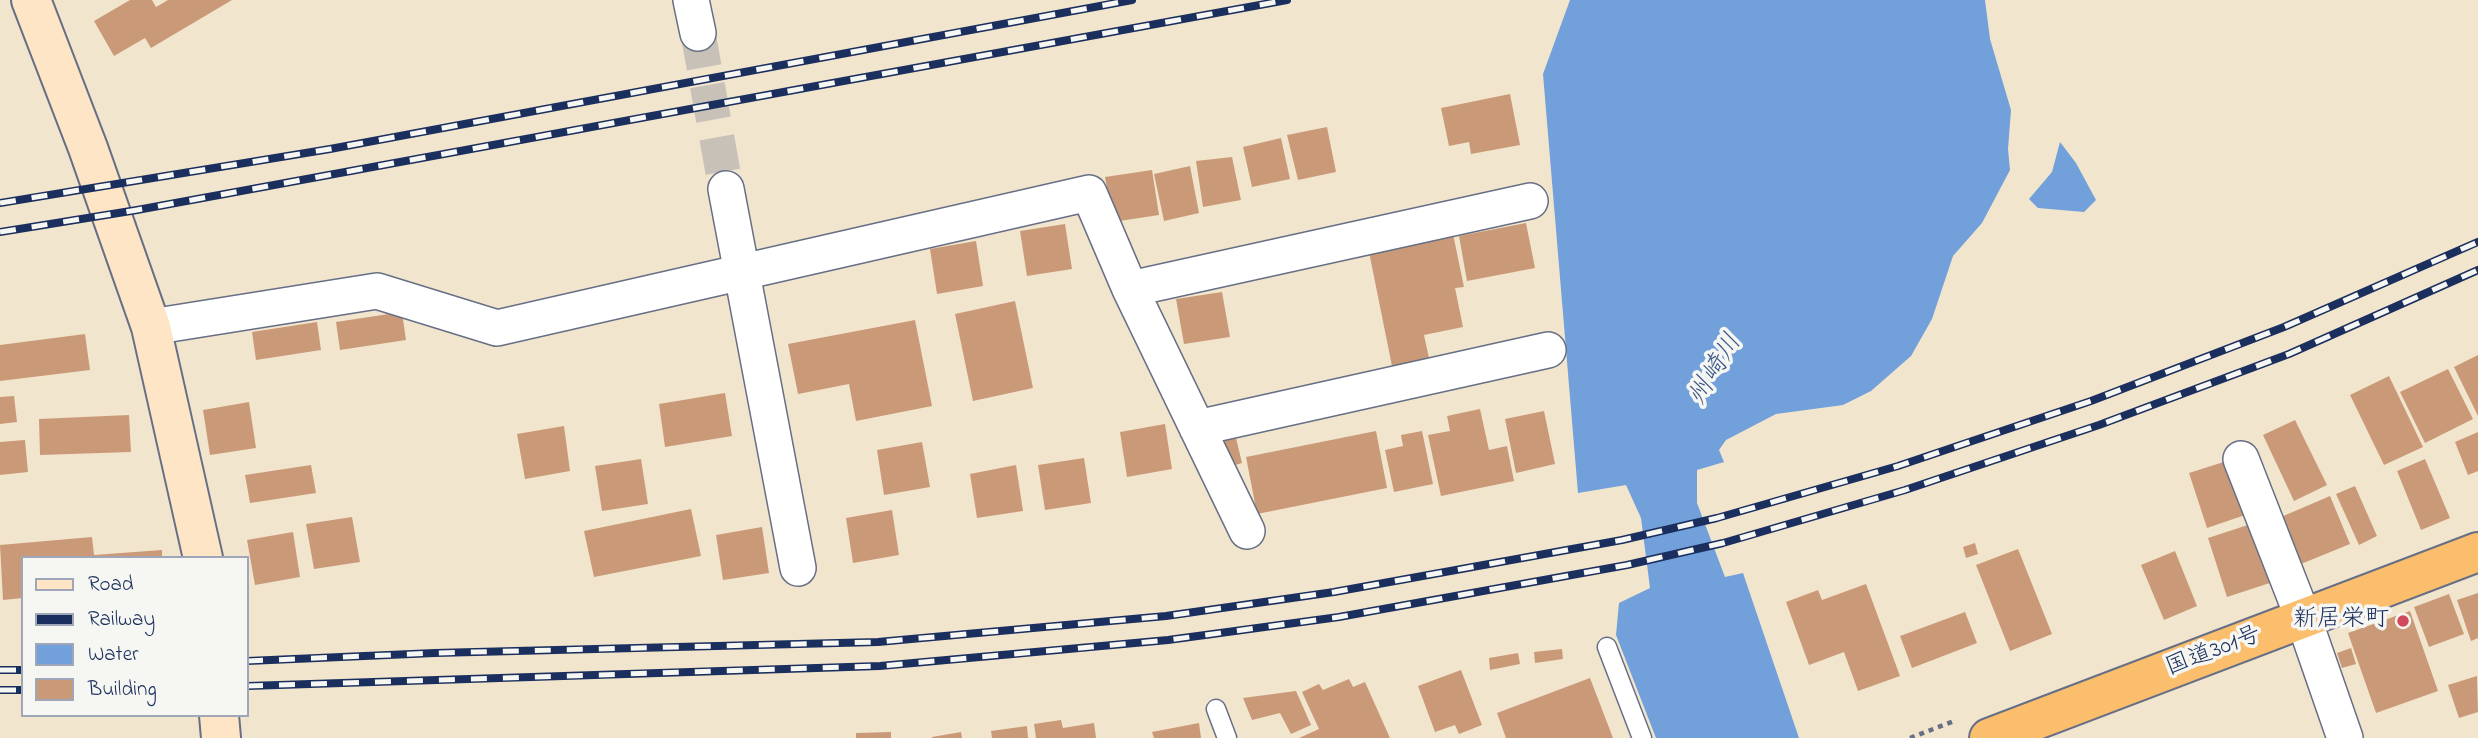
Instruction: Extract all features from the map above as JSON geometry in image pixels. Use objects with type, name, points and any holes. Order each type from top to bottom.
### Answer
[{"type":"highway","name":"国道301号","points":[[1989,738],[2478,552]]},
{"type":"street","points":[[31,0],[88,148],[151,327],[203,556]]},
{"type":"street","points":[[726,189],[798,568]]},
{"type":"street","points":[[151,327],[377,290],[497,328],[1089,193],[1130,289],[1247,531]]},
{"type":"street","points":[[1130,289],[1530,201]]},
{"type":"street","points":[[1197,428],[1548,350]]},
{"type":"street","points":[[2241,459],[2304,620],[2345,738]]},
{"type":"street","points":[[219,717],[221,738]]},
{"type":"lane","points":[[1607,646],[1642,738]]},
{"type":"lane","points":[[1216,709],[1227,738]]},
{"type":"water","name":"州崎川","points":[[1570,0],[1985,0],[1990,39],[2011,110],[2008,149],[2010,170],[1982,223],[1953,256],[1932,319],[1911,356],[1871,391],[1843,405],[1776,414],[1726,440],[1719,450],[1724,462],[1697,470],[1697,503],[1725,577],[1743,573],[1799,738],[1656,738],[1616,635],[1619,603],[1650,588],[1641,518],[1626,485],[1578,493],[1543,74]]},
{"type":"water","points":[[2060,142],[2076,163],[2096,200],[2084,212],[2038,208],[2029,199],[2052,172]]},
{"type":"building","points":[[130,0],[152,0],[156,7],[168,0],[232,0],[151,48],[145,38],[114,56],[94,21]]},
{"type":"building","points":[[1510,94],[1520,145],[1471,154],[1469,142],[1449,146],[1441,108]]},
{"type":"building","points":[[1327,127],[1336,172],[1298,180],[1287,135]]},
{"type":"building","points":[[1281,138],[1290,179],[1252,187],[1243,147]]},
{"type":"building","points":[[1232,157],[1241,200],[1203,207],[1196,161]]},
{"type":"building","points":[[1190,166],[1199,213],[1164,221],[1154,174]]},
{"type":"building","points":[[1152,170],[1159,215],[1113,222],[1105,177]]},
{"type":"building","points":[[1526,223],[1535,268],[1467,281],[1459,236]]},
{"type":"building","points":[[1065,224],[1072,269],[1027,276],[1020,231]]},
{"type":"building","points":[[1452,229],[1464,287],[1455,288],[1463,327],[1424,335],[1429,358],[1392,366],[1368,247]]},
{"type":"building","points":[[976,241],[983,286],[937,294],[930,249]]},
{"type":"building","points":[[1222,292],[1230,337],[1184,344],[1176,299]]},
{"type":"building","points":[[1015,301],[1033,388],[973,401],[955,314]]},
{"type":"building","points":[[402,312],[406,340],[340,350],[336,322]]},
{"type":"building","points":[[915,320],[932,406],[856,421],[849,384],[798,394],[788,344]]},
{"type":"building","points":[[317,322],[321,350],[256,360],[252,332]]},
{"type":"building","points":[[85,334],[90,370],[0,381],[0,345]]},
{"type":"building","points":[[2478,355],[2478,416],[2454,367]]},
{"type":"building","points":[[2448,369],[2473,419],[2425,443],[2400,392]]},
{"type":"building","points":[[2389,376],[2423,447],[2384,465],[2350,395]]},
{"type":"building","points":[[725,393],[732,436],[665,447],[659,404]]},
{"type":"building","points":[[14,396],[17,422],[0,424],[0,397]]},
{"type":"building","points":[[249,402],[256,448],[210,455],[203,410]]},
{"type":"building","points":[[1480,409],[1489,450],[1507,446],[1514,481],[1441,496],[1428,435],[1450,431],[1447,416]]},
{"type":"building","points":[[1544,411],[1555,464],[1516,473],[1505,419]]},
{"type":"building","points":[[129,415],[131,452],[40,455],[39,419]]},
{"type":"building","points":[[2295,420],[2327,485],[2294,501],[2263,435]]},
{"type":"building","points":[[1165,424],[1172,469],[1127,477],[1120,432]]},
{"type":"building","points":[[564,426],[570,471],[525,479],[517,434]]},
{"type":"building","points":[[1376,431],[1387,488],[1257,514],[1246,457]]},
{"type":"building","points":[[1422,431],[1433,484],[1394,492],[1385,450],[1403,446],[1401,435]]},
{"type":"building","points":[[2478,432],[2478,471],[2468,475],[2455,442]]},
{"type":"building","points":[[1235,434],[1242,463],[1228,467],[1221,437]]},
{"type":"building","points":[[25,440],[28,472],[0,475],[0,442]]},
{"type":"building","points":[[922,442],[930,487],[884,495],[877,450]]},
{"type":"building","points":[[1084,458],[1091,503],[1045,510],[1038,465]]},
{"type":"building","points":[[641,459],[648,504],[602,511],[595,466]]},
{"type":"building","points":[[2233,459],[2251,513],[2207,528],[2189,473]]},
{"type":"building","points":[[2425,459],[2450,518],[2421,530],[2397,471]]},
{"type":"building","points":[[311,465],[316,493],[250,503],[245,475]]},
{"type":"building","points":[[1016,465],[1023,511],[977,518],[970,474]]},
{"type":"building","points":[[2355,486],[2377,536],[2359,545],[2336,494]]},
{"type":"building","points":[[2330,496],[2350,544],[2301,564],[2281,517]]},
{"type":"building","points":[[691,509],[701,556],[594,577],[584,531]]},
{"type":"building","points":[[892,510],[899,555],[853,563],[846,518]]},
{"type":"building","points":[[352,517],[360,562],[314,569],[306,524]]},
{"type":"building","points":[[2257,522],[2276,581],[2227,597],[2208,538]]},
{"type":"building","points":[[762,527],[769,573],[723,580],[716,535]]},
{"type":"building","points":[[293,532],[300,577],[255,585],[247,540]]},
{"type":"building","points":[[92,537],[94,555],[162,550],[162,556],[21,556],[21,598],[3,600],[0,545]]},
{"type":"building","points":[[1975,543],[1978,554],[1966,558],[1963,547]]},
{"type":"building","points":[[2018,549],[2052,634],[2010,651],[1976,565]]},
{"type":"building","points":[[2175,551],[2197,606],[2164,620],[2141,565]]},
{"type":"building","points":[[1866,584],[1900,676],[1858,691],[1844,652],[1809,665],[1786,602],[1818,590],[1822,600]]},
{"type":"building","points":[[2478,593],[2478,638],[2471,641],[2457,600]]},
{"type":"building","points":[[2449,594],[2464,634],[2429,647],[2414,607]]},
{"type":"building","points":[[2410,611],[2438,691],[2376,713],[2348,633]]},
{"type":"building","points":[[1965,612],[1977,643],[1912,668],[1900,636]]},
{"type":"building","points":[[2351,648],[2356,664],[2342,668],[2337,653]]},
{"type":"building","points":[[1562,649],[1563,659],[1535,663],[1534,652]]},
{"type":"building","points":[[1518,653],[1520,664],[1490,670],[1489,658]]},
{"type":"building","points":[[1461,670],[1482,725],[1459,734],[1455,725],[1435,732],[1418,686]]},
{"type":"building","points":[[2477,676],[2478,712],[2459,718],[2448,685]]},
{"type":"building","points":[[1590,678],[1613,738],[1506,738],[1497,713]]},
{"type":"building","points":[[1349,679],[1353,687],[1365,682],[1390,738],[1299,738],[1319,729],[1302,692],[1319,684],[1323,690]]},
{"type":"building","points":[[1296,691],[1311,725],[1291,734],[1280,713],[1252,720],[1243,698]]},
{"type":"building","points":[[1061,720],[1063,728],[1094,723],[1096,738],[1036,738],[1034,724]]},
{"type":"building","points":[[1199,723],[1201,738],[1154,738],[1152,732]]},
{"type":"building","points":[[1027,726],[1028,738],[992,738],[991,731]]},
{"type":"building","points":[[891,732],[891,738],[856,738],[856,733]]},
{"type":"building","points":[[961,732],[962,738],[932,738],[932,737]]},
{"type":"tunnel","points":[[698,33],[726,189]]},
{"type":"railway","points":[[0,203],[330,149],[1132,0]]},
{"type":"railway","points":[[0,232],[137,210],[1287,0]]},
{"type":"railway","points":[[248,661],[435,653],[878,642],[1166,616],[1334,592],[1622,540],[1717,518],[1898,466],[2091,401],[2284,327],[2478,242]]},
{"type":"railway","points":[[248,686],[880,666],[1168,640],[1339,617],[1627,565],[1723,543],[1905,490],[2099,425],[2289,354],[2478,270]]},
{"type":"railway","points":[[0,670],[21,670]]},
{"type":"railway","points":[[0,690],[21,690]]},
{"type":"place","name":"新居栄町","points":[[2403,621]]}]
